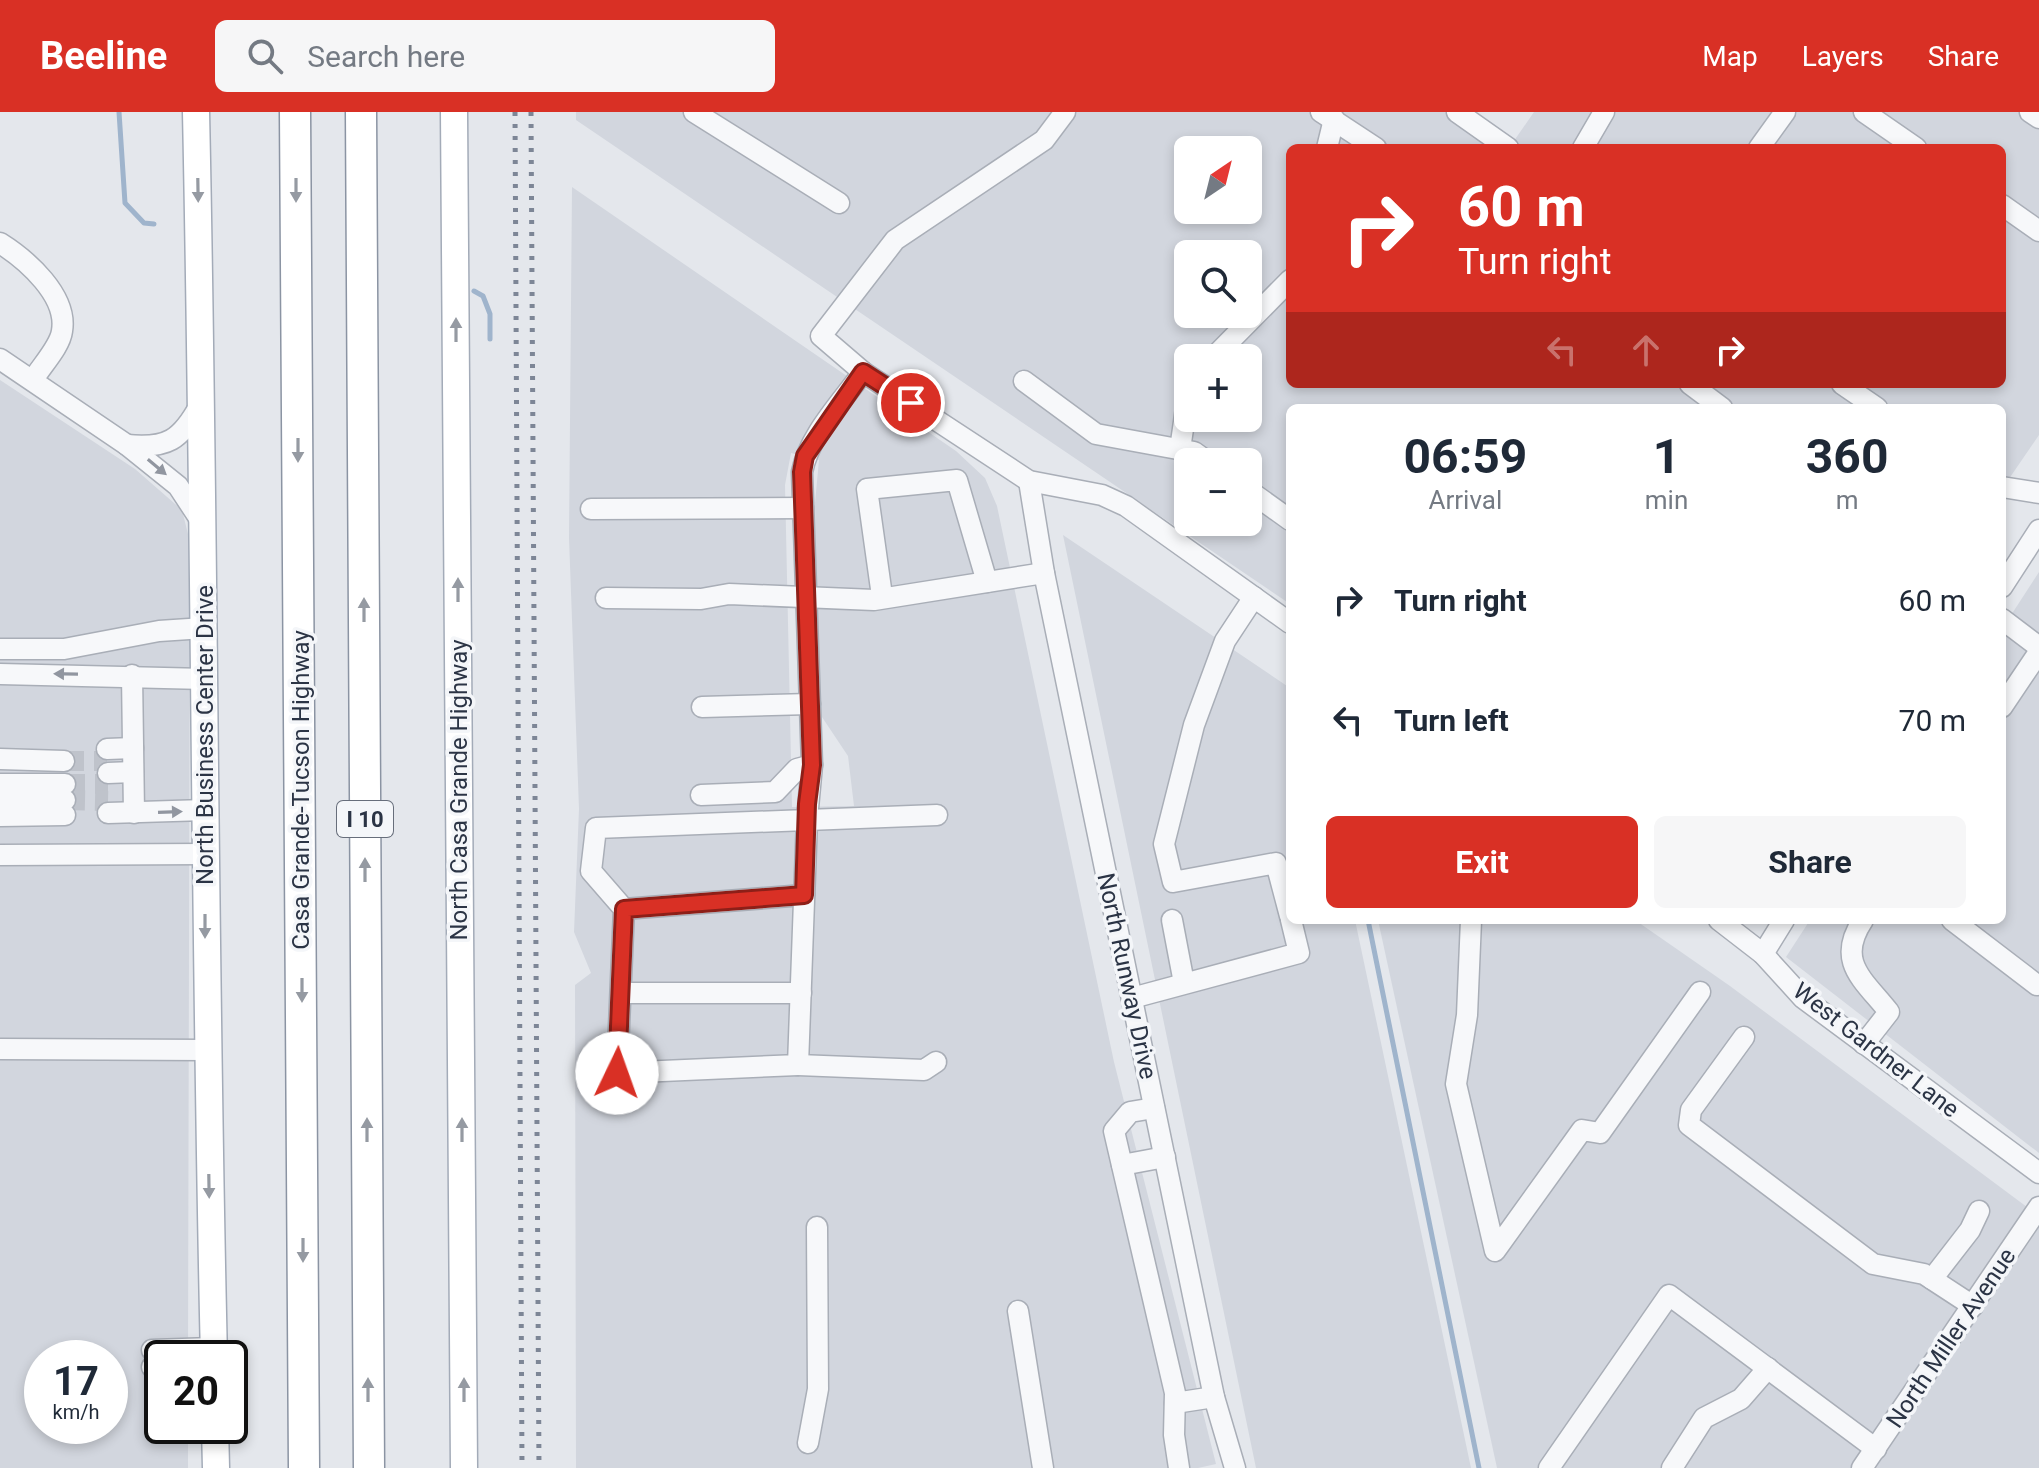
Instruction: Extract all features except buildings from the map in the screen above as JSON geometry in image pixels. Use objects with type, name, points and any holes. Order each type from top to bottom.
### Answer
[{"type":"highway","name":"Casa Grande-Tucson Highway","points":[[295,112],[304,1468]]},
{"type":"highway","name":"I 10","points":[[361,112],[369,1468]]},
{"type":"main road","name":"North Business Center Drive","points":[[196,112],[204,526],[206,1050],[214,1340]]},
{"type":"main road","name":"North Casa Grande Highway","points":[[454,112],[464,1468]]},
{"type":"main road","points":[[215,1444],[216,1468]]},
{"type":"street","points":[[694,112],[839,203]]},
{"type":"street","points":[[1065,112],[1044,140],[895,240],[821,336],[863,372],[1029,481],[1102,495],[1126,506],[1286,620]]},
{"type":"street","points":[[1457,112],[1502,144]]},
{"type":"street","points":[[1583,144],[1604,112]]},
{"type":"street","points":[[1762,144],[1785,112]]},
{"type":"street","points":[[1864,112],[1910,144]]},
{"type":"street","points":[[2030,112],[2039,118]]},
{"type":"street","points":[[1327,116],[1327,144]]},
{"type":"street","points":[[1327,116],[1370,144]]},
{"type":"street","points":[[2006,208],[2039,231]]},
{"type":"street","points":[[0,243],[26,260],[63,310],[62,335],[33,380]]},
{"type":"street","points":[[1227,344],[1286,284]]},
{"type":"street","points":[[0,359],[127,445],[178,486],[204,526]]},
{"type":"street","points":[[798,1065],[807,819],[812,765],[803,508],[805,456],[863,372]]},
{"type":"street","points":[[1024,381],[1096,434],[1174,448]]},
{"type":"street","points":[[1695,388],[1717,404]]},
{"type":"street","points":[[1848,388],[1871,404]]},
{"type":"street","points":[[127,445],[155,448],[172,440],[189,427],[202,402]]},
{"type":"street","points":[[882,596],[867,489],[957,480],[993,581]]},
{"type":"street","name":"North Runway Drive","points":[[1029,481],[1044,573],[1214,1397],[1235,1468]]},
{"type":"street","points":[[2006,488],[2039,493]]},
{"type":"street","points":[[1262,500],[1286,517]]},
{"type":"street","points":[[591,509],[803,508]]},
{"type":"street","points":[[2006,581],[2039,530]]},
{"type":"street","points":[[606,598],[806,595],[874,600],[882,596],[1044,573]]},
{"type":"street","points":[[1254,597],[1225,641],[1197,714],[1164,844],[1173,882],[1276,863],[1286,902]]},
{"type":"street","points":[[2006,622],[2039,649],[2006,701]]},
{"type":"street","points":[[0,649],[64,649],[159,631],[204,628]]},
{"type":"street","points":[[0,674],[205,679]]},
{"type":"street","points":[[132,675],[134,780]]},
{"type":"street","points":[[702,707],[810,704]]},
{"type":"street","points":[[0,748],[65,780]]},
{"type":"street","points":[[0,759],[65,780]]},
{"type":"street","points":[[701,795],[775,792],[797,769],[812,765]]},
{"type":"street","points":[[0,772],[65,780]]},
{"type":"street","points":[[0,784],[65,780]]},
{"type":"street","points":[[0,800],[65,780]]},
{"type":"street","points":[[0,816],[65,780]]},
{"type":"street","points":[[108,780],[134,780]]},
{"type":"street","points":[[108,780],[134,780]]},
{"type":"street","points":[[108,780],[134,780],[205,810]]},
{"type":"street","points":[[936,1062],[924,1070],[798,1065],[617,1073],[624,909],[591,871],[596,828],[937,815]]},
{"type":"street","points":[[0,855],[205,854]]},
{"type":"street","points":[[624,909],[804,895]]},
{"type":"street","points":[[1172,920],[1184,983]]},
{"type":"street","points":[[1132,998],[1299,953],[1292,924]]},
{"type":"street","points":[[1471,924],[1467,1015],[1456,1084],[1495,1251],[1582,1130],[1600,1133],[1700,992]]},
{"type":"street","name":"West Gardner Lane","points":[[1724,924],[1763,954],[1803,998],[2039,1173]]},
{"type":"street","points":[[1763,954],[1782,924]]},
{"type":"street","points":[[1861,924],[1852,940],[1851,958],[1862,982],[1889,1012],[1864,1044]]},
{"type":"street","points":[[1957,924],[2037,985]]},
{"type":"street","points":[[621,993],[801,993]]},
{"type":"street","points":[[1744,1037],[1691,1110],[1689,1125],[1873,1264],[1924,1274],[1973,1306]]},
{"type":"street","points":[[0,1049],[206,1050]]},
{"type":"street","points":[[1154,1108],[1130,1112],[1114,1131],[1175,1403],[1179,1468]]},
{"type":"street","points":[[1122,1165],[1165,1157]]},
{"type":"street","name":"North Miller Avenue","points":[[1862,1468],[2039,1207]]},
{"type":"street","points":[[1932,1279],[1970,1230],[1979,1211]]},
{"type":"street","points":[[808,1443],[818,1389],[817,1227]]},
{"type":"street","points":[[1549,1468],[1669,1295],[1876,1449]]},
{"type":"street","points":[[1018,1311],[1043,1468]]},
{"type":"street","points":[[1672,1468],[1704,1418],[1741,1399],[1768,1368]]},
{"type":"street","points":[[1175,1403],[1214,1397]]},
{"type":"shaded area","points":[[576,112],[1445,112],[1492,144],[1286,144],[1286,388],[2006,388],[2006,144],[1512,144],[1534,112],[2039,112],[2039,435],[2006,483],[2006,404],[1286,404],[1286,601],[1190,536],[1262,536],[1262,448],[1174,448],[1174,525],[576,120]]},
{"type":"shaded area","points":[[572,187],[956,451],[985,478],[997,506],[1114,1062],[1216,1464],[1198,1468],[576,1468],[575,985],[591,973],[574,932],[579,809],[569,538]],"holes":[[[791,453],[819,460],[815,503],[818,711],[848,756],[854,806],[792,807],[785,485]]]},
{"type":"shaded area","points":[[0,380],[135,469],[182,510],[190,542],[188,1340],[144,1340],[144,1444],[188,1444],[188,1468],[0,1468]]},
{"type":"shaded area","points":[[1063,535],[1286,685],[1286,924],[1356,924],[1471,1468],[1256,1468]]},
{"type":"shaded area","points":[[2039,572],[2039,1153],[1786,957],[1807,924],[2006,924],[2006,623]]},
{"type":"shaded area","points":[[1379,924],[1641,924],[1730,986],[2039,1216],[2039,1468],[1497,1468]]},
{"type":"waterway","points":[[119,112],[125,203],[144,223],[154,224]]},
{"type":"waterway","points":[[474,291],[483,296],[490,314],[490,339]]},
{"type":"waterway","points":[[1369,924],[1479,1468]]},
{"type":"tunnel","points":[[64,761],[107,761]]},
{"type":"tunnel","points":[[65,784],[108,784]]},
{"type":"tunnel","points":[[65,800],[108,801]]},
{"type":"railway","points":[[515,112],[522,1468]]},
{"type":"railway","points":[[531,112],[539,1468]]},
{"type":"route","points":[[617,1073],[624,909],[804,895],[807,804],[812,765],[802,472],[805,456],[863,372],[911,403]]}]
